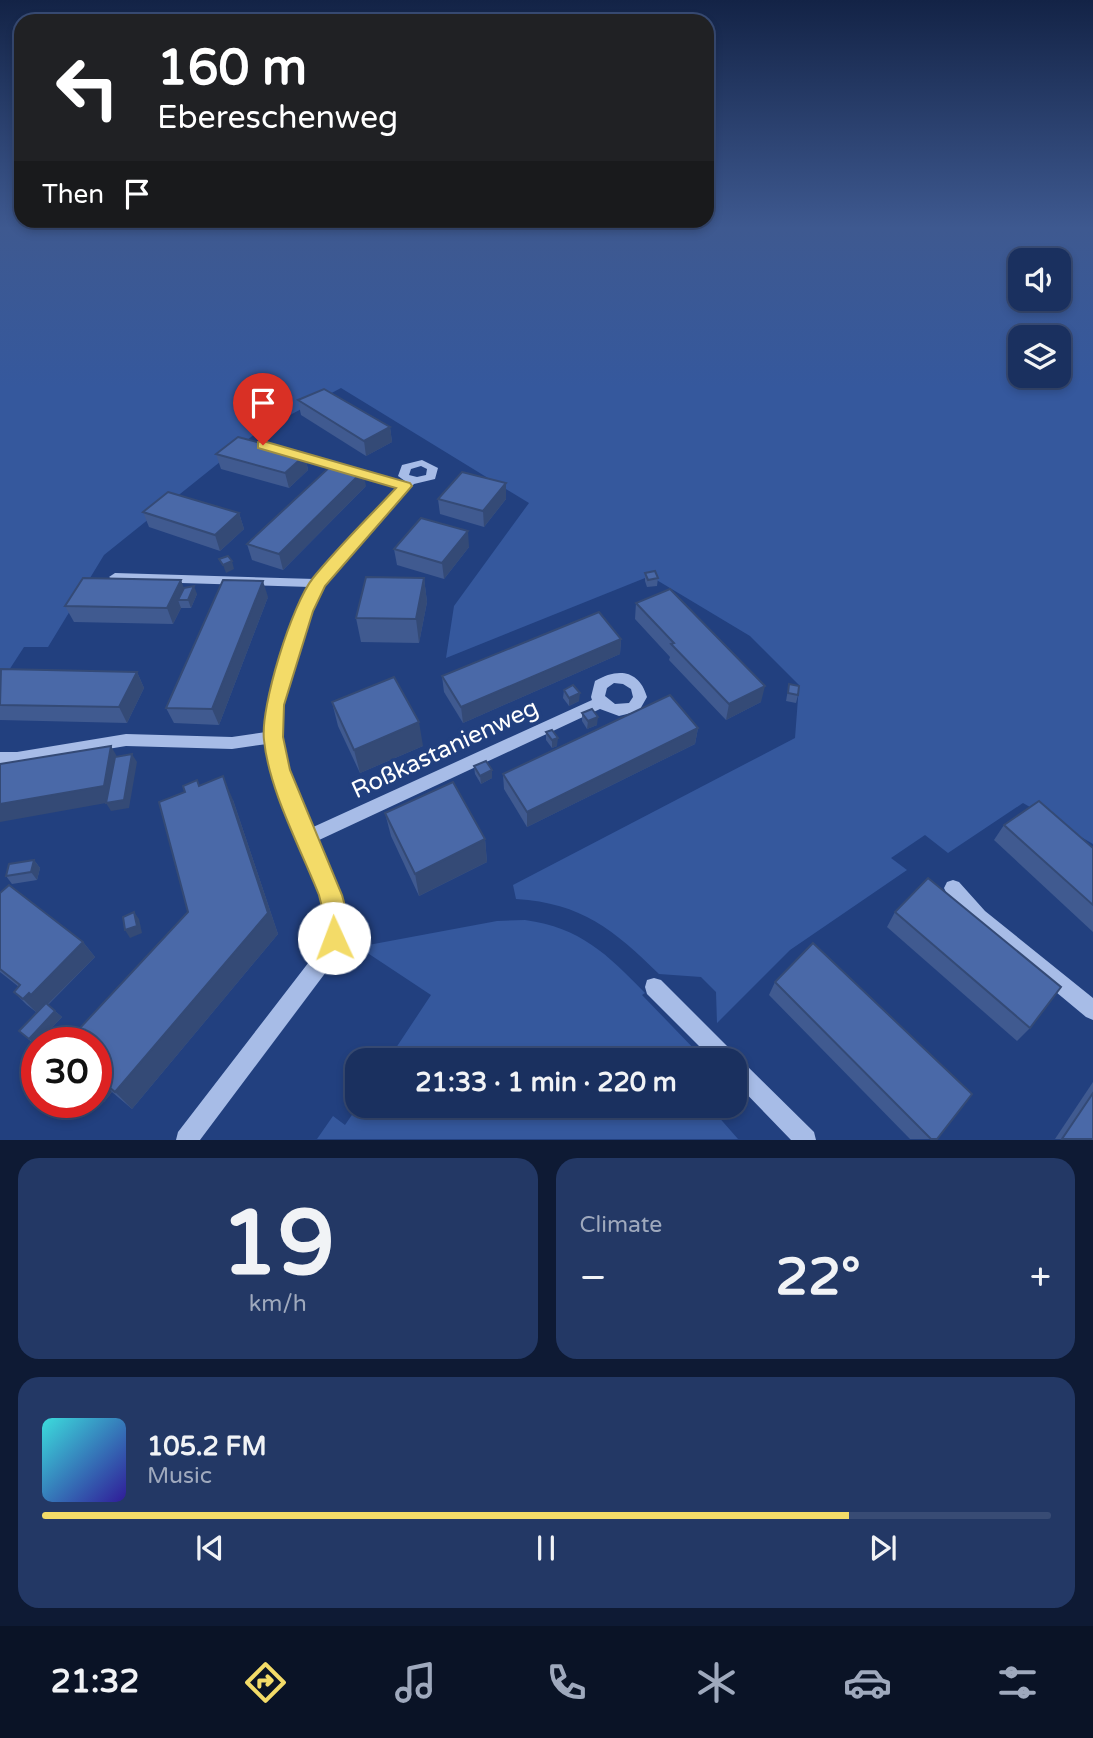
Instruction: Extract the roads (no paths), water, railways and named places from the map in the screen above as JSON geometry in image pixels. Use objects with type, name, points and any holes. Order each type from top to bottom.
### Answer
[{"type":"street","points":[[186,1139],[324,959],[334,938],[336,915],[330,895],[279,770],[273,737],[274,705],[304,611],[318,583],[408,483],[282,451]]},
{"type":"street","points":[[115,577],[318,583]]},
{"type":"street","name":"Roßkastanienweg","points":[[307,838],[601,702]]},
{"type":"street","points":[[0,758],[17,758],[126,740],[212,744],[273,737]]},
{"type":"street","points":[[953,888],[979,917],[1093,1010]]},
{"type":"street","points":[[654,987],[715,1048]]},
{"type":"street","points":[[747,1080],[806,1139]]}]
